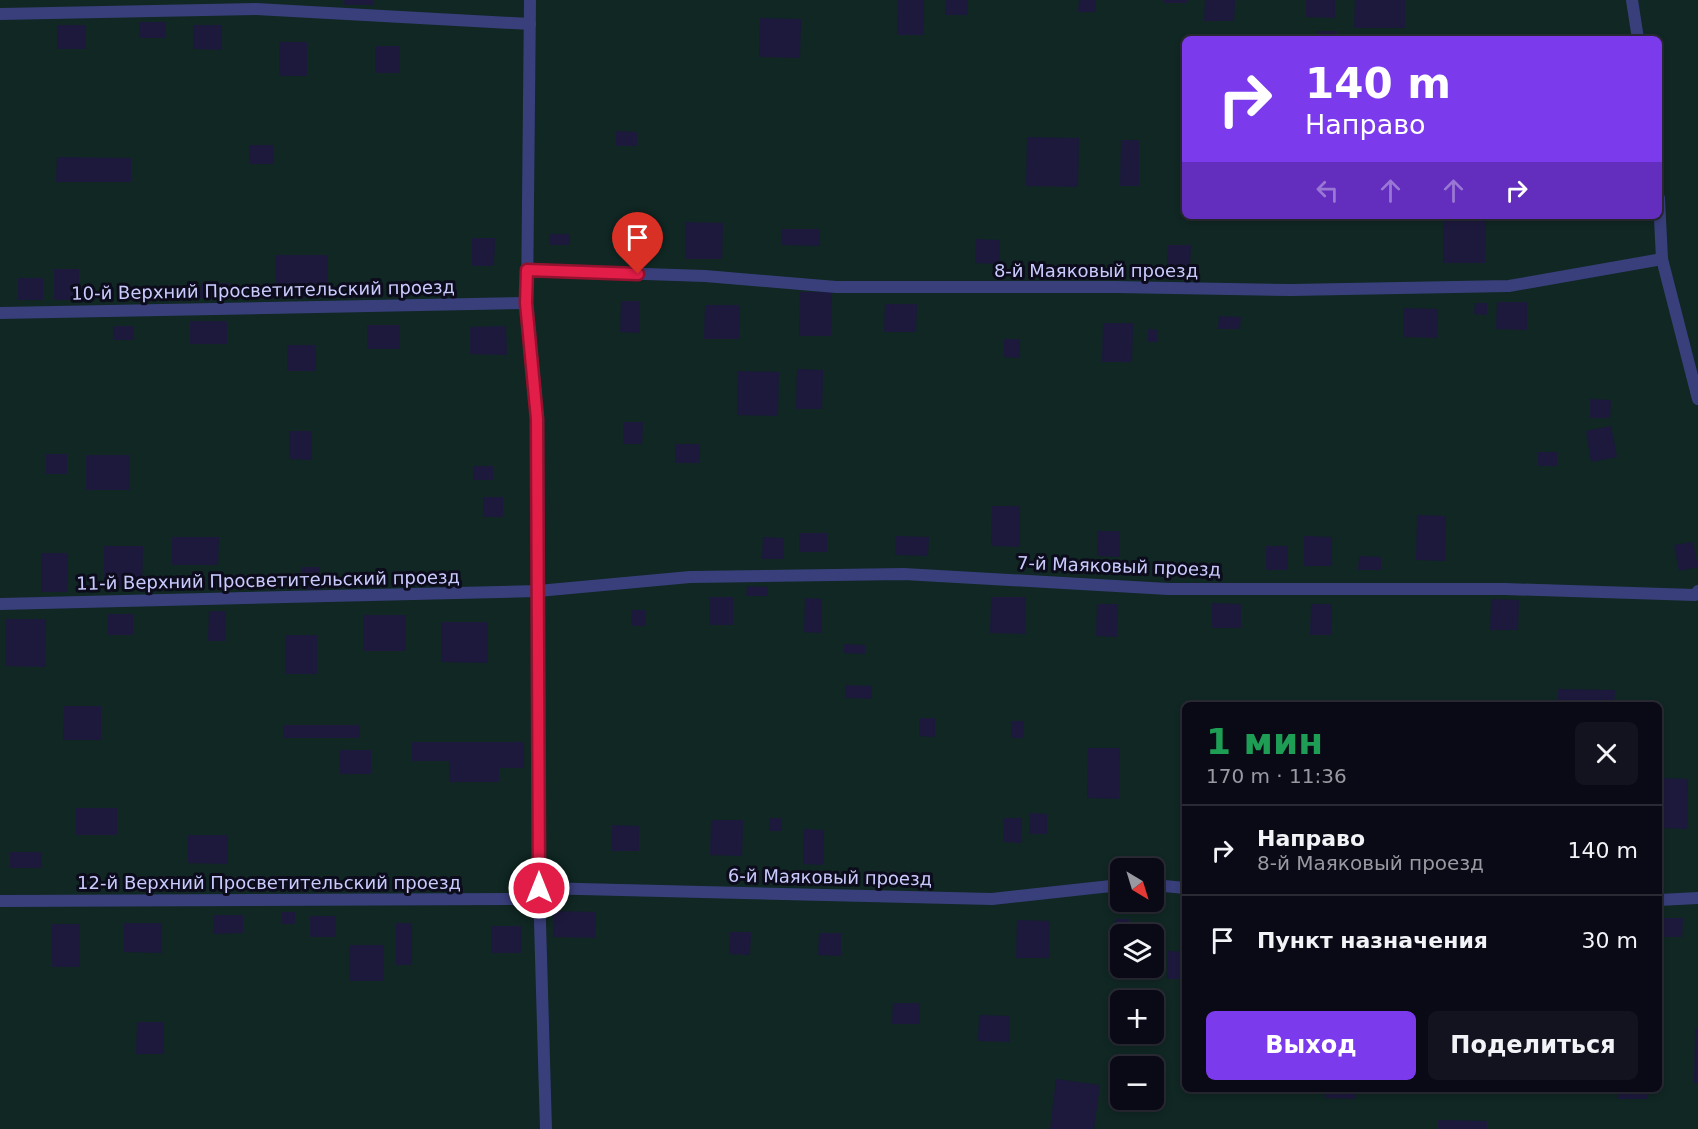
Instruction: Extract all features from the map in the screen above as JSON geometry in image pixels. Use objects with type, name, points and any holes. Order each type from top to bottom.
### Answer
[{"type":"street","points":[[530,0],[526,303],[537,419],[539,893],[546,1129]]},
{"type":"street","points":[[1632,0],[1638,36]]},
{"type":"street","points":[[0,14],[256,9],[530,24]]},
{"type":"street","points":[[1660,219],[1662,259],[1698,399]]},
{"type":"street","name":"8-й Маяковый проезд","points":[[527,270],[705,276],[836,287],[1115,287],[1291,290],[1509,286],[1662,259]]},
{"type":"street","name":"10-й Верхний Просветительский проезд","points":[[0,313],[526,303]]},
{"type":"street","name":"7-й Маяковый проезд","points":[[538,591],[690,577],[904,574],[1168,589],[1505,589],[1695,595],[1698,591]]},
{"type":"street","name":"11-й Верхний Просветительский проезд","points":[[0,604],[538,591]]},
{"type":"street","name":"6-й Маяковый проезд","points":[[539,893],[992,899],[1110,886]]},
{"type":"street","points":[[1164,886],[1182,888]]},
{"type":"street","name":"12-й Верхний Просветительский проезд","points":[[0,901],[539,893]]},
{"type":"street","points":[[1662,900],[1698,898]]},
{"type":"green space","points":[[0,0],[1698,0],[1698,1129],[0,1129]]},
{"type":"building","points":[[344,0],[373,0],[373,5],[344,5]]},
{"type":"building","points":[[898,0],[924,0],[923,35],[897,35]]},
{"type":"building","points":[[946,0],[968,0],[967,15],[945,15]]},
{"type":"building","points":[[1079,0],[1096,0],[1096,12],[1078,12]]},
{"type":"building","points":[[1164,0],[1187,0],[1187,3],[1164,3]]},
{"type":"building","points":[[1205,0],[1235,0],[1234,21],[1204,21]]},
{"type":"building","points":[[1306,0],[1335,0],[1335,18],[1306,17]]},
{"type":"building","points":[[1355,0],[1405,0],[1405,28],[1354,28]]},
{"type":"building","points":[[760,18],[801,19],[800,58],[759,57]]},
{"type":"building","points":[[139,22],[166,22],[166,38],[139,38]]},
{"type":"building","points":[[57,25],[86,25],[86,49],[57,49]]},
{"type":"building","points":[[193,25],[222,25],[222,50],[193,49]]},
{"type":"building","points":[[1317,31],[1337,31],[1336,36],[1317,36]]},
{"type":"building","points":[[279,42],[307,42],[307,76],[279,76]]},
{"type":"building","points":[[375,46],[400,46],[400,73],[375,73]]},
{"type":"building","points":[[616,131],[637,132],[637,146],[616,146]]},
{"type":"building","points":[[1027,137],[1079,138],[1078,187],[1026,186]]},
{"type":"building","points":[[1121,140],[1139,140],[1139,186],[1120,186]]},
{"type":"building","points":[[250,145],[274,145],[274,164],[249,164]]},
{"type":"building","points":[[57,157],[131,158],[131,182],[56,182]]},
{"type":"building","points":[[1444,219],[1486,219],[1485,263],[1443,263]]},
{"type":"building","points":[[685,222],[723,223],[722,259],[685,259]]},
{"type":"building","points":[[782,229],[820,229],[820,246],[781,245]]},
{"type":"building","points":[[550,234],[570,234],[569,245],[549,245]]},
{"type":"building","points":[[472,238],[495,238],[494,266],[472,266]]},
{"type":"building","points":[[976,239],[1000,240],[999,264],[975,263]]},
{"type":"building","points":[[1168,245],[1191,245],[1190,266],[1167,265]]},
{"type":"building","points":[[276,255],[328,255],[328,297],[276,297]]},
{"type":"building","points":[[54,269],[79,269],[79,300],[54,300]]},
{"type":"building","points":[[18,278],[43,278],[43,300],[18,300]]},
{"type":"building","points":[[201,283],[229,283],[229,298],[200,298]]},
{"type":"building","points":[[800,292],[832,292],[831,336],[799,336]]},
{"type":"building","points":[[621,301],[640,301],[640,333],[620,332]]},
{"type":"building","points":[[1497,302],[1527,302],[1527,330],[1496,329]]},
{"type":"building","points":[[1475,303],[1487,303],[1487,315],[1474,314]]},
{"type":"building","points":[[885,304],[917,304],[916,332],[884,332]]},
{"type":"building","points":[[705,305],[740,305],[739,339],[704,339]]},
{"type":"building","points":[[1403,308],[1438,309],[1437,338],[1403,337]]},
{"type":"building","points":[[1219,316],[1241,317],[1240,329],[1218,329]]},
{"type":"building","points":[[190,321],[227,321],[227,344],[190,344]]},
{"type":"building","points":[[1103,323],[1133,323],[1132,362],[1102,362]]},
{"type":"building","points":[[367,325],[400,325],[400,349],[367,349]]},
{"type":"building","points":[[113,326],[134,326],[133,340],[113,340]]},
{"type":"building","points":[[506,326],[507,355],[470,354],[470,327]]},
{"type":"building","points":[[1148,329],[1158,330],[1158,342],[1148,342]]},
{"type":"building","points":[[1004,339],[1020,339],[1019,358],[1004,357]]},
{"type":"building","points":[[287,345],[316,345],[316,371],[287,371]]},
{"type":"building","points":[[797,369],[823,370],[822,409],[796,409]]},
{"type":"building","points":[[738,371],[779,372],[778,416],[737,415]]},
{"type":"building","points":[[1590,399],[1611,400],[1610,418],[1590,418]]},
{"type":"building","points":[[623,422],[643,422],[642,444],[623,444]]},
{"type":"building","points":[[1611,426],[1617,457],[1591,462],[1586,431]]},
{"type":"building","points":[[289,431],[312,431],[312,460],[289,459]]},
{"type":"building","points":[[676,444],[700,444],[700,463],[675,463]]},
{"type":"building","points":[[1538,452],[1557,452],[1557,466],[1538,466]]},
{"type":"building","points":[[46,454],[67,454],[67,474],[46,474]]},
{"type":"building","points":[[86,455],[130,455],[130,490],[86,490]]},
{"type":"building","points":[[473,466],[493,466],[493,480],[473,480]]},
{"type":"building","points":[[483,497],[503,497],[503,517],[484,517]]},
{"type":"building","points":[[992,506],[1020,506],[1020,547],[991,546]]},
{"type":"building","points":[[1417,515],[1446,516],[1445,561],[1416,560]]},
{"type":"building","points":[[1098,531],[1120,531],[1120,557],[1097,556]]},
{"type":"building","points":[[799,533],[827,533],[827,552],[799,552]]},
{"type":"building","points":[[896,536],[929,537],[928,556],[895,555]]},
{"type":"building","points":[[1304,536],[1332,537],[1331,566],[1304,566]]},
{"type":"building","points":[[172,537],[219,537],[218,565],[172,565]]},
{"type":"building","points":[[763,537],[784,538],[784,559],[762,559]]},
{"type":"building","points":[[1693,542],[1698,567],[1679,571],[1674,545]]},
{"type":"building","points":[[104,546],[143,546],[142,586],[104,587]]},
{"type":"building","points":[[1266,546],[1288,546],[1288,570],[1266,570]]},
{"type":"building","points":[[41,553],[68,553],[67,592],[41,592]]},
{"type":"building","points":[[1359,556],[1381,557],[1381,570],[1358,570]]},
{"type":"building","points":[[302,567],[320,567],[320,590],[302,589]]},
{"type":"building","points":[[747,586],[768,587],[767,596],[746,596]]},
{"type":"building","points":[[709,597],[733,597],[733,625],[709,625]]},
{"type":"building","points":[[991,597],[1026,597],[1025,634],[990,633]]},
{"type":"building","points":[[805,598],[822,599],[822,633],[804,632]]},
{"type":"building","points":[[1491,599],[1519,600],[1518,630],[1490,630]]},
{"type":"building","points":[[1212,603],[1241,604],[1241,628],[1212,628]]},
{"type":"building","points":[[1097,604],[1118,604],[1117,637],[1096,636]]},
{"type":"building","points":[[1311,604],[1332,604],[1331,635],[1310,635]]},
{"type":"building","points":[[632,610],[646,610],[646,626],[631,626]]},
{"type":"building","points":[[209,611],[226,611],[226,641],[208,641]]},
{"type":"building","points":[[108,614],[133,614],[133,635],[108,635]]},
{"type":"building","points":[[363,615],[406,615],[406,651],[363,651]]},
{"type":"building","points":[[5,619],[46,619],[45,667],[5,666]]},
{"type":"building","points":[[441,622],[488,622],[488,663],[441,662]]},
{"type":"building","points":[[285,635],[317,635],[317,674],[285,674]]},
{"type":"building","points":[[844,644],[865,645],[865,654],[844,653]]},
{"type":"building","points":[[845,685],[872,686],[872,699],[845,698]]},
{"type":"building","points":[[1558,689],[1615,690],[1614,702],[1558,702]]},
{"type":"building","points":[[64,706],[101,706],[101,740],[63,740]]},
{"type":"building","points":[[919,718],[935,718],[935,737],[919,736]]},
{"type":"building","points":[[1011,721],[1024,721],[1024,738],[1011,738]]},
{"type":"building","points":[[283,725],[360,725],[360,738],[283,738]]},
{"type":"building","points":[[412,742],[524,742],[524,768],[499,768],[499,782],[449,782],[449,761],[412,761]]},
{"type":"building","points":[[1088,748],[1120,748],[1119,799],[1087,798]]},
{"type":"building","points":[[340,750],[371,750],[371,774],[340,774]]},
{"type":"building","points":[[1662,778],[1688,779],[1687,829],[1662,828]]},
{"type":"building","points":[[76,808],[117,808],[117,835],[76,835]]},
{"type":"building","points":[[1030,813],[1047,814],[1047,834],[1029,834]]},
{"type":"building","points":[[769,818],[782,818],[782,831],[769,831]]},
{"type":"building","points":[[1004,818],[1022,818],[1021,843],[1003,842]]},
{"type":"building","points":[[711,820],[743,820],[742,856],[710,855]]},
{"type":"building","points":[[612,825],[639,826],[639,851],[612,851]]},
{"type":"building","points":[[804,829],[824,830],[823,865],[803,864]]},
{"type":"building","points":[[188,835],[228,835],[228,864],[188,863]]},
{"type":"building","points":[[10,852],[41,852],[42,868],[10,868]]},
{"type":"building","points":[[553,911],[596,912],[595,938],[553,937]]},
{"type":"building","points":[[282,912],[295,912],[295,924],[281,924]]},
{"type":"building","points":[[214,915],[243,915],[243,933],[213,934]]},
{"type":"building","points":[[310,916],[336,916],[336,937],[310,937]]},
{"type":"building","points":[[1662,918],[1683,918],[1682,937],[1662,937]]},
{"type":"building","points":[[1115,919],[1129,919],[1129,924],[1115,924]]},
{"type":"building","points":[[1017,920],[1050,921],[1049,958],[1016,958]]},
{"type":"building","points":[[124,923],[162,923],[162,953],[124,952]]},
{"type":"building","points":[[396,923],[412,923],[412,965],[396,965]]},
{"type":"building","points":[[52,924],[80,924],[80,967],[52,967]]},
{"type":"building","points":[[491,926],[522,926],[522,953],[491,953]]},
{"type":"building","points":[[730,932],[751,932],[750,955],[729,954]]},
{"type":"building","points":[[819,933],[841,933],[841,956],[818,955]]},
{"type":"building","points":[[349,945],[384,945],[384,981],[349,981]]},
{"type":"building","points":[[1168,951],[1182,952],[1182,979],[1167,979]]},
{"type":"building","points":[[893,1003],[920,1003],[920,1024],[892,1024]]},
{"type":"building","points":[[979,1015],[1010,1016],[1010,1042],[978,1041]]},
{"type":"building","points":[[137,1022],[164,1022],[164,1054],[136,1054]]},
{"type":"building","points":[[1695,1028],[1698,1028],[1698,1083],[1694,1083]]},
{"type":"building","points":[[1056,1079],[1100,1085],[1094,1129],[1050,1129]]},
{"type":"building","points":[[1325,1092],[1355,1092],[1355,1099],[1325,1098]]},
{"type":"building","points":[[1617,1092],[1648,1092],[1648,1099],[1617,1099]]},
{"type":"building","points":[[1438,1120],[1487,1121],[1487,1129],[1438,1129]]},
{"type":"route","points":[[539,888],[537,419],[526,303],[527,270],[638,274]]}]
